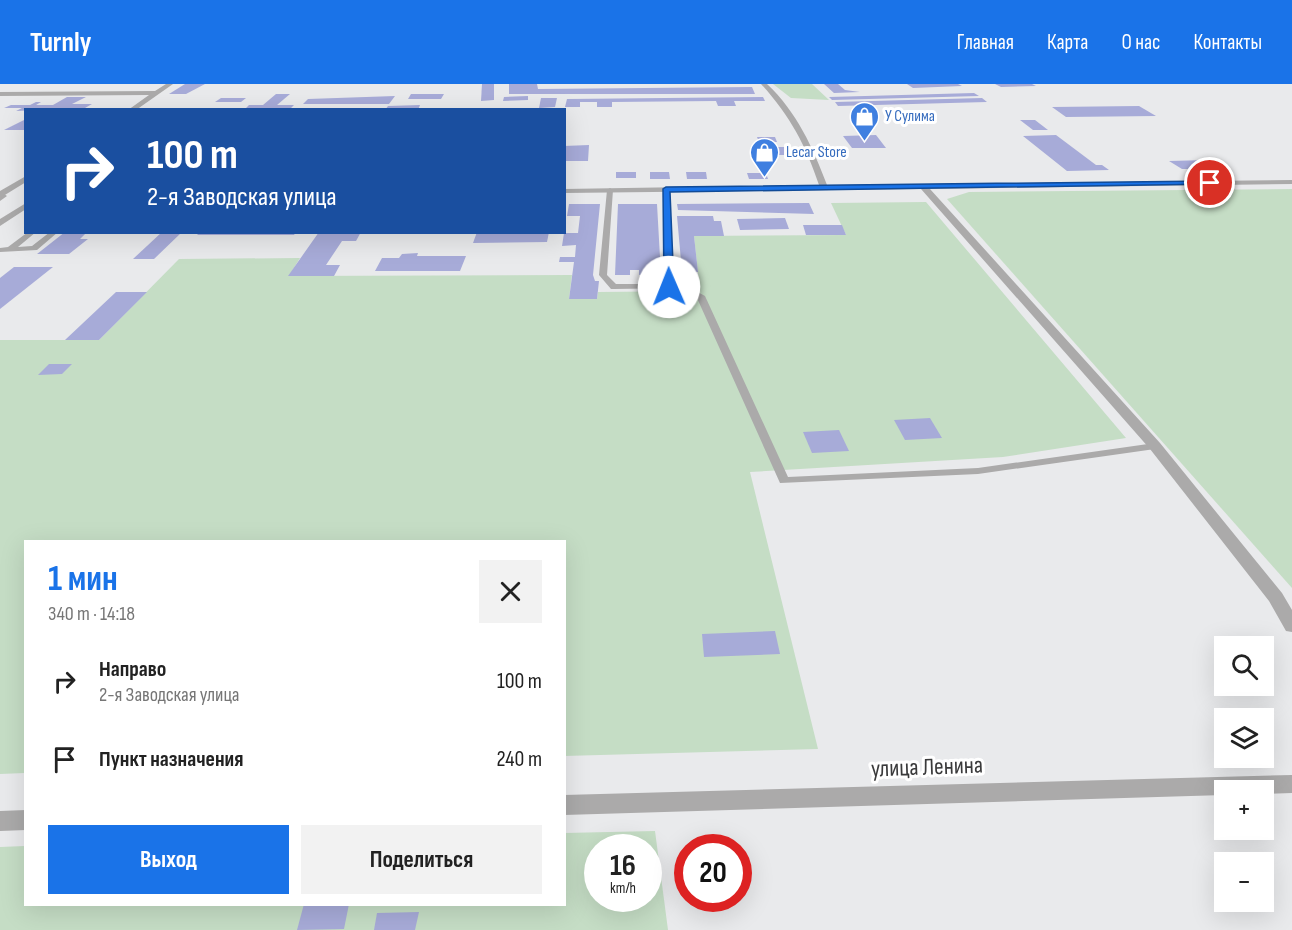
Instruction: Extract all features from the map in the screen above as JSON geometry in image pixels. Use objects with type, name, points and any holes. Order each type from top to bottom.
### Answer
[{"type":"street","points":[[8,101],[42,84]]},
{"type":"street","points":[[134,108],[170,84]]},
{"type":"street","points":[[764,84],[778,96],[811,150],[824,188]]},
{"type":"street","points":[[0,94],[154,93]]},
{"type":"street","points":[[1,197],[24,180]]},
{"type":"street","points":[[566,191],[1292,182]]},
{"type":"street","points":[[924,187],[1155,446],[1276,597],[1292,626]]},
{"type":"street","points":[[1,197],[15,196]]},
{"type":"street","points":[[0,222],[23,210]]},
{"type":"street","name":"улица Ленина","points":[[566,805],[1292,784]]},
{"type":"street","points":[[0,821],[24,820]]},
{"type":"lane","points":[[666,189],[669,287]]},
{"type":"lane","points":[[610,190],[603,275],[614,287],[669,287],[691,290],[701,296],[784,481],[978,471],[1155,446]]},
{"type":"lane","points":[[11,248],[30,234]]},
{"type":"lane","points":[[0,250],[34,248],[52,234]]},
{"type":"green space","points":[[773,84],[812,84],[829,100],[791,98]]},
{"type":"green space","points":[[1292,189],[1292,588],[947,199],[969,192]]},
{"type":"green space","points":[[926,202],[1126,438],[1003,457],[750,472],[818,749],[566,756],[566,540],[24,540],[24,773],[0,774],[0,340],[99,340],[179,259],[300,258],[289,276],[572,275],[569,299],[597,299],[598,292],[700,291],[694,236],[846,235],[831,203]]},
{"type":"green space","points":[[655,831],[655,834],[584,834],[584,912],[662,912],[662,884],[668,930],[0,930],[0,847],[24,846],[24,906],[566,906],[566,833]]},
{"type":"building","points":[[185,84],[205,84],[186,94],[169,94]]},
{"type":"building","points":[[482,84],[494,84],[494,100],[481,101]]},
{"type":"building","points":[[509,84],[537,84],[538,89],[752,87],[755,94],[509,94]]},
{"type":"building","points":[[824,84],[838,84],[845,90],[860,92],[834,93]]},
{"type":"building","points":[[907,84],[958,84],[962,86],[913,88]]},
{"type":"building","points":[[995,84],[1032,84],[1036,86],[1001,87]]},
{"type":"building","points":[[974,93],[979,96],[832,100],[829,97]]},
{"type":"building","points":[[276,94],[290,94],[277,105],[294,105],[291,108],[246,108],[249,105],[263,105]]},
{"type":"building","points":[[411,94],[444,94],[441,99],[408,99]]},
{"type":"building","points":[[395,96],[389,104],[303,104],[308,99]]},
{"type":"building","points":[[528,96],[528,100],[503,101],[504,97]]},
{"type":"building","points":[[67,97],[86,97],[72,104],[92,104],[85,108],[24,108],[24,111],[16,111],[22,108],[4,108],[11,105],[30,105],[36,102],[41,102],[36,105],[53,105]]},
{"type":"building","points":[[763,97],[765,101],[734,101],[736,106],[718,106],[716,101],[612,102],[612,107],[597,107],[597,102],[580,102],[580,107],[565,107],[567,99]]},
{"type":"building","points":[[221,98],[246,98],[241,102],[215,102]]},
{"type":"building","points":[[541,98],[557,98],[555,107],[539,108]]},
{"type":"building","points":[[982,98],[987,102],[838,106],[835,102]]},
{"type":"building","points":[[420,105],[419,108],[386,108],[388,106]]},
{"type":"building","points":[[1139,106],[1156,116],[1066,117],[1052,107]]},
{"type":"building","points":[[24,120],[24,130],[4,130]]},
{"type":"building","points":[[1020,120],[1035,120],[1048,130],[1033,130]]},
{"type":"building","name":"У Сулима","points":[[876,135],[886,148],[852,148],[843,136]]},
{"type":"building","points":[[1056,135],[1096,165],[1102,165],[1109,170],[1067,171],[1023,136]]},
{"type":"building","points":[[757,137],[775,137],[777,142],[759,142]]},
{"type":"building","points":[[589,145],[588,161],[566,161],[566,146]]},
{"type":"building","points":[[760,147],[786,147],[789,155],[763,155]]},
{"type":"building","points":[[1207,160],[1221,169],[1182,169],[1169,161]]},
{"type":"building","points":[[616,172],[636,172],[636,178],[616,178]]},
{"type":"building","points":[[650,172],[669,172],[670,179],[650,179]]},
{"type":"building","points":[[686,172],[706,172],[707,179],[687,179]]},
{"type":"building","points":[[747,173],[766,173],[768,179],[749,179]]},
{"type":"building","points":[[809,203],[814,214],[678,210],[677,204]]},
{"type":"building","points":[[569,204],[600,204],[593,275],[595,281],[599,281],[597,299],[569,299],[574,262],[559,262],[560,257],[575,257],[576,245],[562,246],[564,234],[578,233],[580,216],[567,216]]},
{"type":"building","points":[[618,204],[657,204],[661,275],[639,275],[639,270],[630,270],[630,275],[615,275]]},
{"type":"building","points":[[677,216],[713,216],[714,221],[721,221],[724,236],[694,236],[698,272],[682,272]]},
{"type":"building","points":[[785,218],[789,229],[740,230],[737,219]]},
{"type":"building","points":[[803,225],[842,225],[846,235],[806,235]]},
{"type":"building","points":[[62,234],[85,234],[80,239],[88,239],[69,254],[37,254]]},
{"type":"building","points":[[160,234],[180,234],[154,259],[133,259]]},
{"type":"building","points":[[198,234],[295,234],[294,235]]},
{"type":"building","points":[[318,234],[360,234],[356,241],[342,241],[326,265],[340,265],[334,276],[288,276]]},
{"type":"building","points":[[476,234],[549,234],[547,242],[473,243]]},
{"type":"building","points":[[418,253],[417,256],[466,256],[460,271],[375,271],[382,258],[399,258],[402,254]]},
{"type":"building","points":[[14,267],[53,267],[0,309],[0,278]]},
{"type":"building","points":[[116,292],[147,292],[99,340],[65,340]]},
{"type":"building","points":[[49,364],[72,364],[62,374],[38,375]]},
{"type":"building","points":[[930,418],[942,438],[905,440],[894,420]]},
{"type":"building","points":[[839,430],[849,451],[812,453],[803,432]]},
{"type":"building","points":[[775,631],[780,654],[704,657],[702,634]]},
{"type":"building","points":[[303,906],[349,906],[344,929],[297,930]]},
{"type":"building","points":[[419,912],[415,930],[374,930],[377,913]]},
{"type":"place","name":"У Сулима","points":[[864,142]]},
{"type":"place","name":"Lecar Store","points":[[765,178]]},
{"type":"route","points":[[669,287],[666,189],[1210,183]]}]
